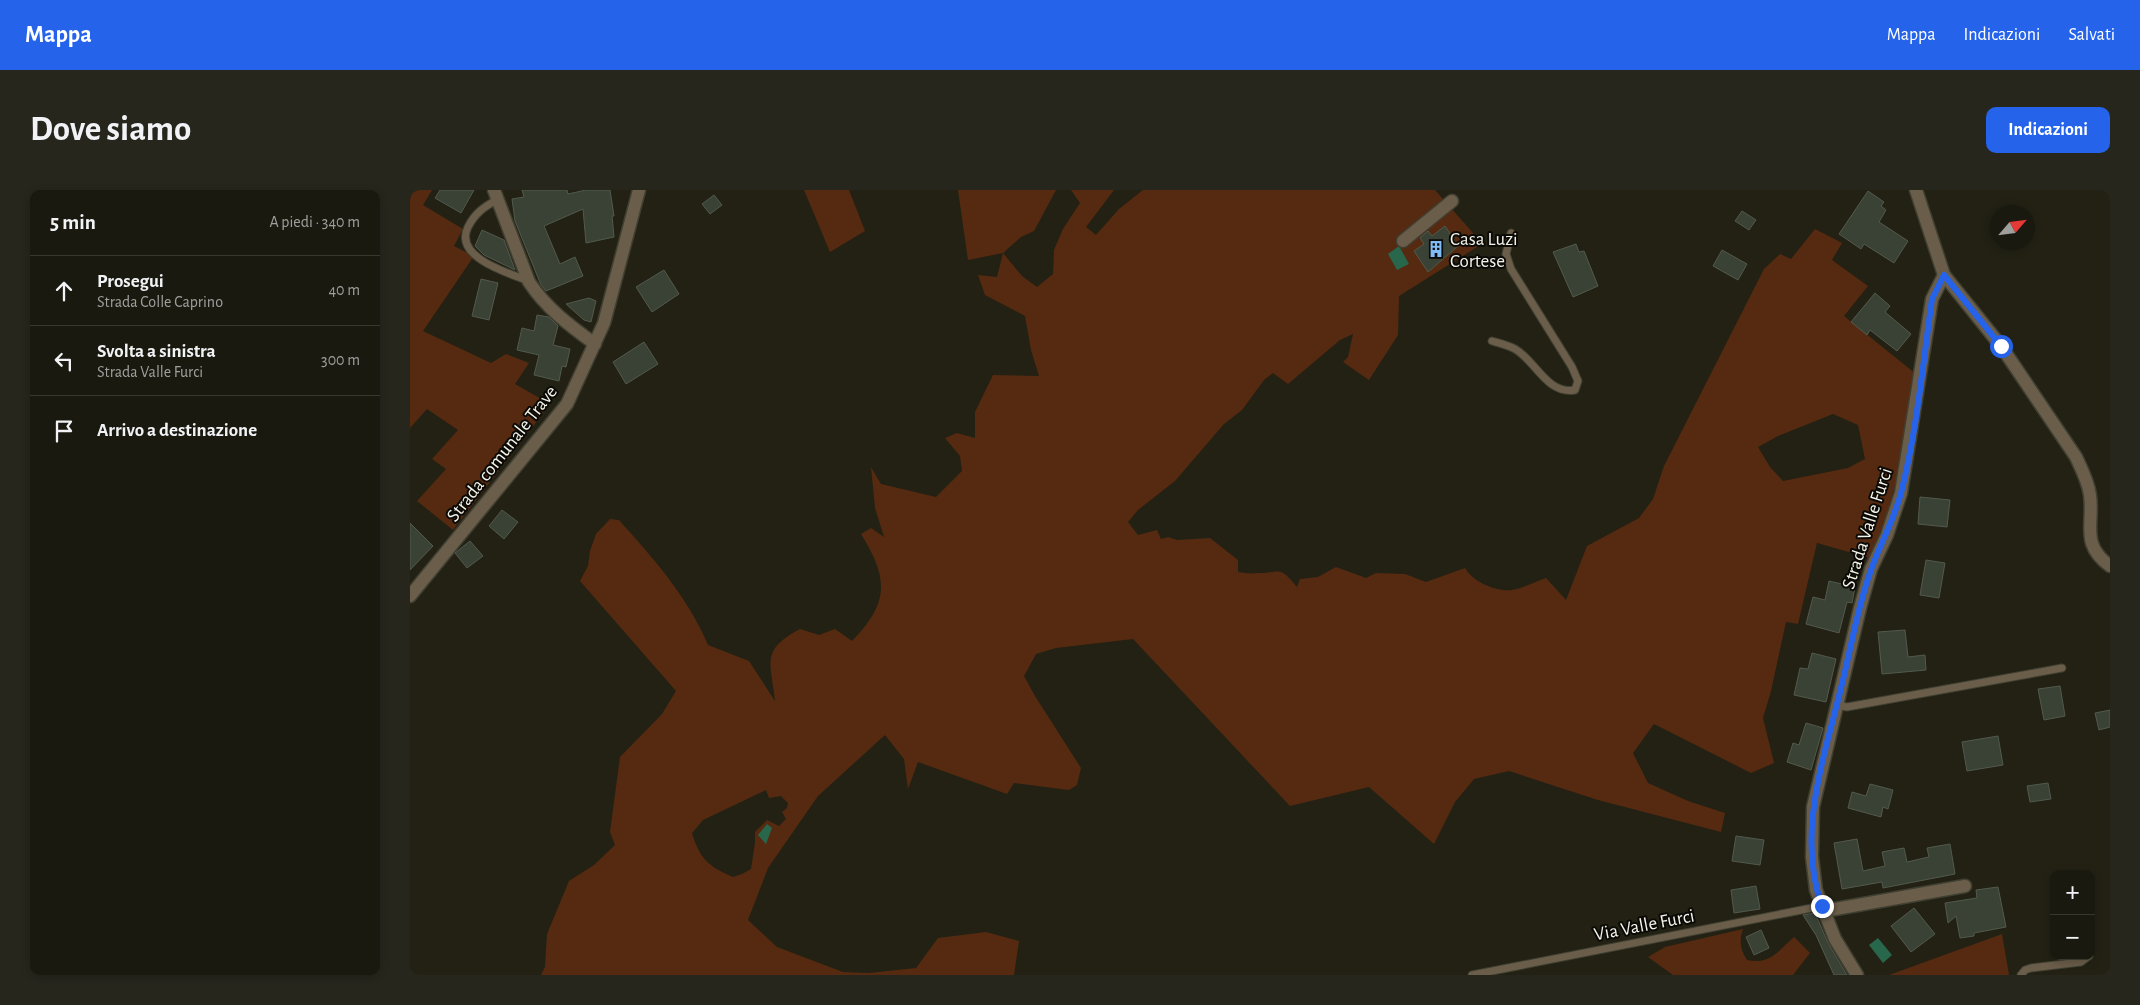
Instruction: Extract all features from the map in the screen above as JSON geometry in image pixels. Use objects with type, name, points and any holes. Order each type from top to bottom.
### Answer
[{"type":"street","name":"Strada comunale Trave","points":[[410,596],[567,404],[604,323],[639,190]]},
{"type":"street","points":[[1916,190],[1944,275],[2001,346],[2076,457],[2086,477],[2090,496],[2089,537],[2101,559],[2110,566]]},
{"type":"street","points":[[496,194],[529,282],[549,308],[595,344]]},
{"type":"street","points":[[1403,241],[1452,201]]},
{"type":"street","name":"Strada Valle Furci","points":[[1857,975],[1835,939],[1816,890],[1812,857],[1813,807],[1871,570],[1887,534],[1901,493],[1932,299],[1944,275]]},
{"type":"street","points":[[1823,909],[1965,886]]},
{"type":"lane","points":[[496,194],[474,216],[464,236],[464,241],[467,247],[483,261],[529,282]]},
{"type":"lane","points":[[1492,341],[1515,348],[1554,387],[1565,392],[1575,390],[1578,381],[1572,367],[1511,269],[1506,254],[1511,233]]},
{"type":"lane","points":[[1837,705],[1846,708],[2062,668]]},
{"type":"lane","name":"Via Valle Furci","points":[[1472,975],[1823,909]]},
{"type":"lane","points":[[2021,975],[2025,970],[2031,968],[2081,962],[2084,960]]},
{"type":"shaded area","points":[[410,190],[432,190],[423,205],[463,229],[454,246],[474,256],[423,331],[491,363],[506,354],[529,363],[515,384],[550,404],[453,530],[417,501],[446,469],[432,459],[458,430],[427,409],[410,428]]},
{"type":"shaded area","points":[[804,190],[849,190],[865,231],[830,252]]},
{"type":"shaded area","points":[[958,190],[1056,190],[1034,231],[1021,237],[1003,253],[968,260]]},
{"type":"shaded area","points":[[1071,190],[1114,190],[1086,227],[1096,235],[1119,209],[1143,190],[1435,190],[1473,233],[1477,247],[1399,296],[1398,335],[1369,380],[1343,362],[1348,357],[1353,334],[1340,340],[1288,384],[1273,373],[1264,380],[1242,410],[1224,424],[1175,481],[1138,510],[1128,522],[1138,535],[1157,530],[1161,539],[1168,537],[1177,540],[1210,538],[1238,560],[1238,572],[1283,573],[1297,587],[1300,579],[1318,577],[1336,567],[1366,578],[1376,573],[1405,574],[1426,582],[1465,568],[1479,582],[1492,588],[1506,590],[1520,588],[1546,578],[1566,600],[1587,546],[1639,518],[1653,499],[1664,466],[1764,269],[1780,254],[1791,259],[1815,229],[1842,243],[1832,260],[1868,286],[1844,316],[1916,374],[1897,479],[1886,518],[1870,558],[1817,543],[1798,624],[1786,622],[1763,718],[1774,763],[1751,773],[1654,724],[1633,753],[1648,783],[1688,801],[1725,813],[1721,832],[1598,800],[1509,771],[1474,779],[1455,802],[1434,844],[1369,787],[1290,806],[1133,639],[1056,648],[1036,654],[1024,676],[1081,768],[1077,785],[1069,790],[1014,783],[1007,794],[918,762],[908,789],[904,759],[885,735],[818,796],[768,868],[748,920],[777,947],[843,972],[869,973],[916,968],[938,938],[986,932],[1019,941],[1014,975],[541,975],[545,967],[547,934],[569,881],[594,865],[615,845],[610,832],[620,757],[662,714],[676,691],[580,581],[588,566],[590,551],[596,534],[610,519],[619,520],[680,594],[700,627],[708,645],[749,661],[775,701],[771,659],[773,651],[779,644],[800,629],[819,635],[835,629],[852,641],[873,615],[881,590],[880,578],[877,564],[861,534],[871,528],[884,537],[875,508],[871,467],[881,484],[936,497],[962,471],[960,456],[945,438],[957,433],[975,438],[975,412],[993,375],[1039,376],[1031,350],[1025,316],[985,295],[978,275],[997,277],[1003,253],[1022,276],[1037,287],[1053,274],[1054,250],[1063,229],[1080,203]],"holes":[[[1833,414],[1858,425],[1865,459],[1848,468],[1783,481],[1770,467],[1758,447],[1778,436]],[[766,790],[769,798],[781,796],[788,803],[787,808],[782,812],[786,819],[779,826],[767,820],[755,832],[751,869],[733,877],[706,861],[698,849],[692,833],[703,820]]]},
{"type":"shaded area","points":[[1399,246],[1409,264],[1397,270],[1388,254]]},
{"type":"shaded area","points":[[767,824],[772,828],[766,844],[758,835]]},
{"type":"shaded area","points":[[1743,929],[1741,945],[1747,960],[1768,959],[1794,937],[1810,953],[1793,975],[1673,975],[1648,957],[1665,947]]},
{"type":"shaded area","points":[[2002,934],[2009,975],[1889,975]]},
{"type":"shaded area","points":[[1878,938],[1892,955],[1883,963],[1869,945]]},
{"type":"building","points":[[440,190],[474,190],[461,213],[435,198]]},
{"type":"building","points":[[522,190],[567,190],[568,194],[586,190],[610,190],[614,216],[612,216],[614,237],[586,243],[583,209],[544,226],[560,264],[575,257],[583,276],[546,291],[541,285],[515,221],[512,199],[524,197]]},
{"type":"building","points":[[1868,191],[1884,202],[1881,206],[1886,210],[1879,222],[1908,241],[1894,263],[1864,244],[1861,249],[1839,234]]},
{"type":"building","points":[[714,195],[722,205],[710,214],[702,204]]},
{"type":"building","points":[[1742,211],[1756,220],[1749,230],[1735,221]]},
{"type":"building","name":"Casa Luzi Cortese","points":[[1445,226],[1458,246],[1428,272],[1414,251],[1424,244],[1420,238],[1428,231],[1432,236]]},
{"type":"building","points":[[482,230],[504,240],[515,270],[484,255],[475,246]]},
{"type":"building","points":[[1576,244],[1579,252],[1584,251],[1598,286],[1573,297],[1553,252]]},
{"type":"building","points":[[1722,250],[1747,264],[1738,280],[1713,266]]},
{"type":"building","points":[[664,270],[679,294],[652,312],[636,287]]},
{"type":"building","points":[[481,279],[498,283],[489,320],[472,316]]},
{"type":"building","points":[[1875,293],[1890,306],[1885,312],[1911,334],[1897,351],[1870,330],[1867,335],[1851,322]]},
{"type":"building","points":[[589,298],[596,301],[591,322],[584,320],[566,304]]},
{"type":"building","points":[[537,315],[549,317],[558,326],[553,345],[570,349],[566,367],[562,366],[559,381],[534,375],[539,355],[517,350],[522,328],[534,331]]},
{"type":"building","points":[[644,342],[658,364],[626,384],[613,362]]},
{"type":"building","points":[[1920,497],[1950,500],[1947,527],[1918,524]]},
{"type":"building","points":[[502,510],[518,522],[504,539],[489,526]]},
{"type":"building","points":[[410,523],[433,546],[410,570]]},
{"type":"building","points":[[470,541],[483,556],[467,568],[455,553]]},
{"type":"building","points":[[1926,560],[1945,563],[1939,598],[1920,595]]},
{"type":"building","points":[[1829,581],[1855,587],[1852,603],[1847,602],[1839,633],[1806,624],[1813,597],[1825,600]]},
{"type":"building","points":[[1905,630],[1908,657],[1925,655],[1926,670],[1882,674],[1878,632]]},
{"type":"building","points":[[1812,653],[1836,659],[1826,702],[1794,695],[1800,668],[1808,669]]},
{"type":"building","points":[[2060,686],[2065,716],[2044,720],[2038,689]]},
{"type":"building","points":[[2110,710],[2110,727],[2099,730],[2095,713]]},
{"type":"building","points":[[1806,723],[1823,728],[1811,770],[1787,762],[1793,743],[1799,745]]},
{"type":"building","points":[[1998,736],[2003,765],[1967,771],[1962,742]]},
{"type":"building","points":[[2048,783],[2051,799],[2030,802],[2027,786]]},
{"type":"building","points":[[1870,784],[1893,790],[1888,809],[1883,807],[1881,817],[1848,808],[1852,792],[1866,796]]},
{"type":"building","points":[[1736,836],[1764,840],[1760,865],[1732,861]]},
{"type":"building","points":[[1857,839],[1863,871],[1885,866],[1882,852],[1904,848],[1907,862],[1929,857],[1927,848],[1950,844],[1955,874],[1883,888],[1882,882],[1842,889],[1834,843]]},
{"type":"building","points":[[1756,886],[1760,909],[1734,913],[1731,890]]},
{"type":"building","points":[[1998,887],[2006,927],[1974,933],[1974,936],[1960,938],[1956,916],[1948,923],[1945,903],[1977,898],[1976,890]]},
{"type":"building","points":[[1914,908],[1935,934],[1911,952],[1891,926]]},
{"type":"building","points":[[1815,913],[1828,943],[1847,975],[1834,975],[1816,935],[1803,915]]},
{"type":"building","points":[[1761,930],[1769,948],[1754,955],[1746,937]]},
{"type":"place","name":"Casa Luzi Cortese","points":[[1436,249]]},
{"type":"route","points":[[1822,906],[1816,890],[1812,857],[1813,807],[1860,608],[1871,570],[1887,534],[1901,493],[1932,299],[1944,275],[2001,346]]}]
